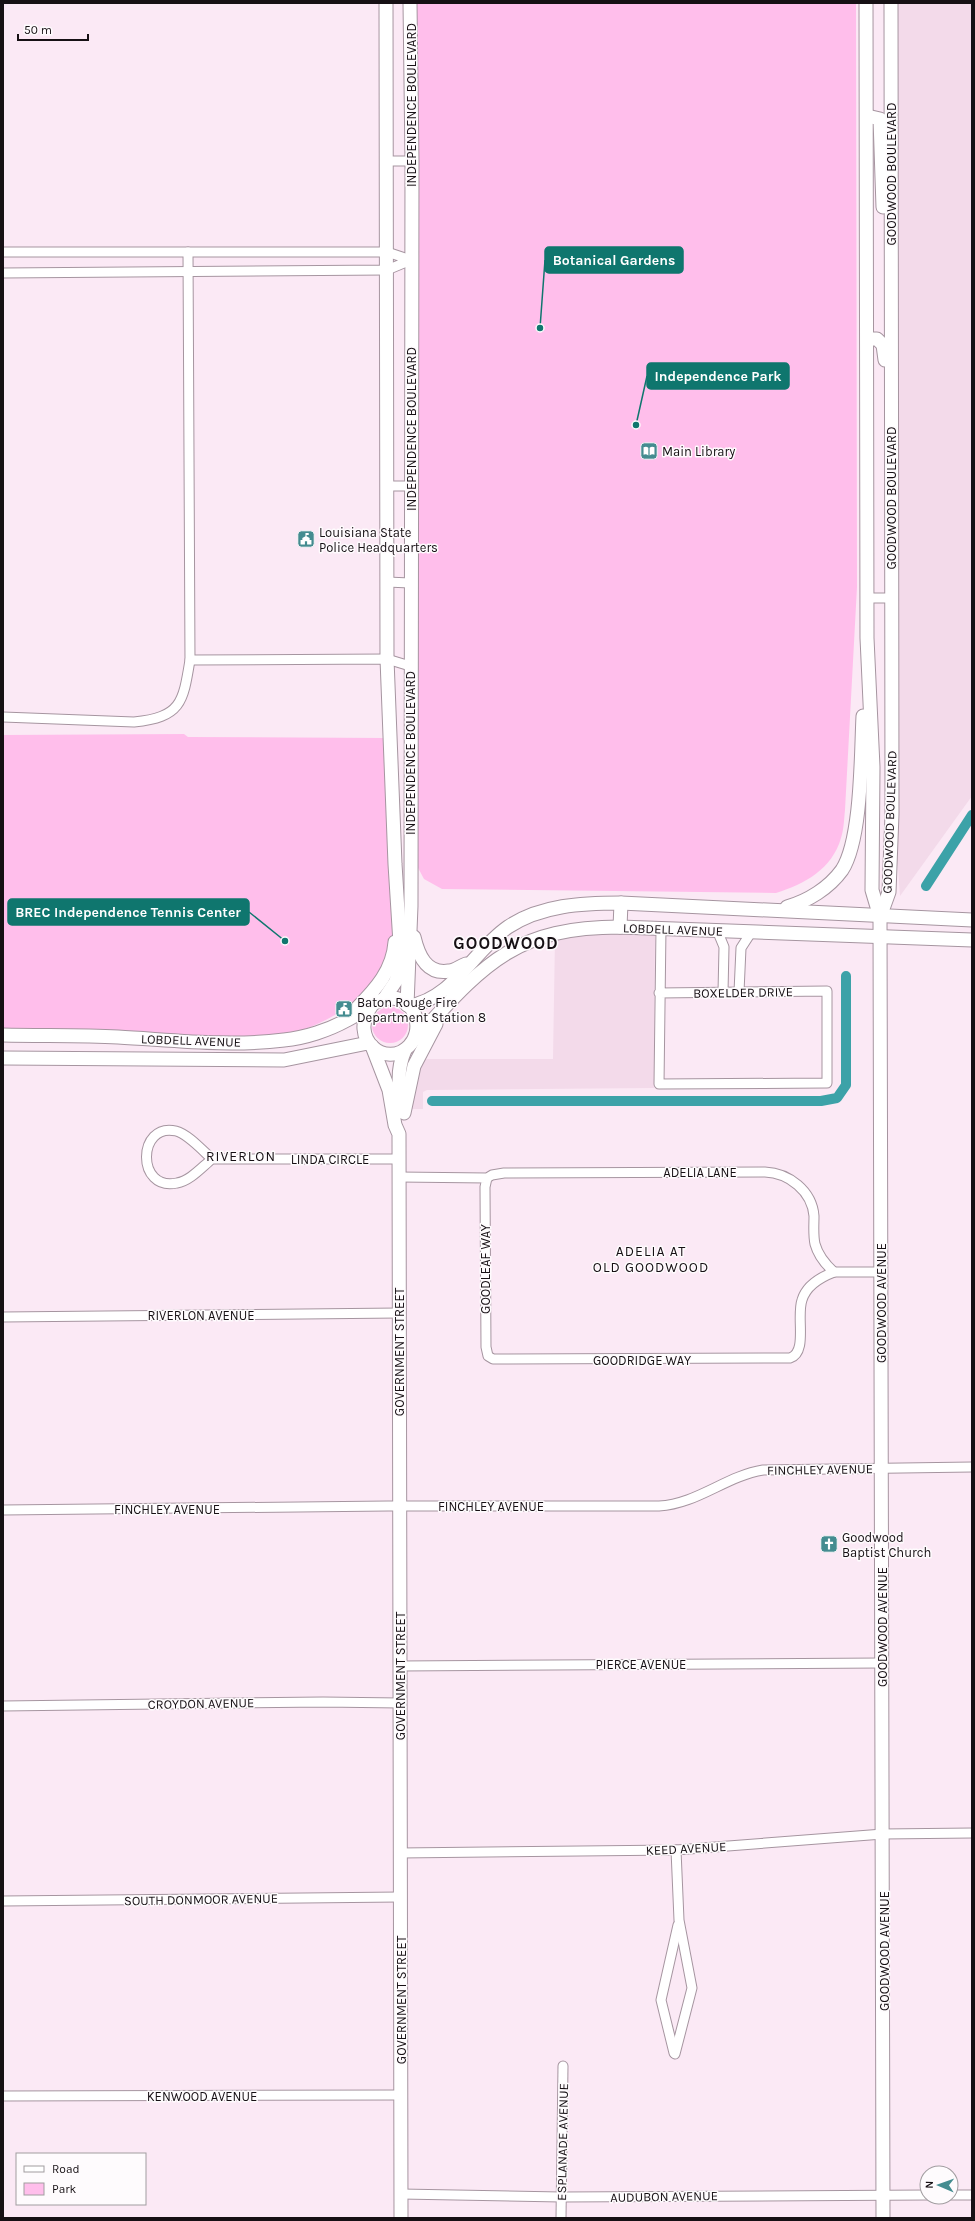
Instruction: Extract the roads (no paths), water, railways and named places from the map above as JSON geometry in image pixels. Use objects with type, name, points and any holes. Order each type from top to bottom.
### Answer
[{"type":"main road","name":"INDEPENDENCE BOULEVARD","points":[[386,3],[387,659],[398,916]]},
{"type":"main road","name":"INDEPENDENCE BOULEVARD","points":[[410,3],[412,161],[410,486],[411,926]]},
{"type":"main road","name":"GOODWOOD BOULEVARD","points":[[866,3],[866,258],[868,276],[867,638],[873,767],[872,890],[880,916]]},
{"type":"main road","name":"GOODWOOD BOULEVARD","points":[[880,916],[889,892],[892,814],[891,3]]},
{"type":"main road","points":[[867,116],[880,119],[883,214],[891,240]]},
{"type":"main road","points":[[868,339],[877,339],[883,345],[891,389]]},
{"type":"main road","points":[[776,910],[801,903],[824,888],[842,869],[855,835],[867,638]]},
{"type":"main road","points":[[873,767],[879,804],[892,814]]},
{"type":"main road","name":"LOBDELL AVENUE","points":[[408,1006],[439,996],[470,962],[509,927],[537,913],[558,907],[580,904],[620,904],[839,912],[880,916],[972,920]]},
{"type":"main road","points":[[620,904],[620,927]]},
{"type":"main road","points":[[384,999],[396,981],[401,967],[398,916]]},
{"type":"main road","points":[[348,1020],[378,987],[388,969],[395,948],[398,916]]},
{"type":"main road","name":"GOODWOOD AVENUE","points":[[880,916],[883,2218]]},
{"type":"main road","points":[[411,926],[418,952],[426,964],[431,968],[450,971],[470,962]]},
{"type":"main road","points":[[408,1006],[411,926]]},
{"type":"main road","points":[[509,927],[518,946]]},
{"type":"main road","name":"LOBDELL AVENUE","points":[[409,1045],[477,974],[518,946],[556,933],[597,927],[620,927],[972,940]]},
{"type":"main road","points":[[384,999],[398,999],[408,1006],[413,1011],[418,1027],[409,1045],[398,1053],[383,1053],[370,1044],[363,1032],[362,1024],[364,1017],[372,1005],[384,999]]},
{"type":"main road","name":"LOBDELL AVENUE","points":[[3,1035],[264,1042],[310,1035],[348,1020],[372,1005]]},
{"type":"main road","points":[[404,1114],[414,1066],[440,1012]]},
{"type":"main road","name":"LOBDELL AVENUE","points":[[3,1058],[284,1060],[370,1044]]},
{"type":"main road","name":"GOVERNMENT STREET","points":[[370,1044],[388,1090],[395,1125],[399,1134],[400,1897],[402,1964],[400,2095],[401,2218]]},
{"type":"main road","name":"GOVERNMENT STREET","points":[[399,1134],[404,1125],[404,1114],[398,1079],[400,1061],[409,1045]]},
{"type":"main road","points":[[349,1047],[369,1057],[380,1067]]},
{"type":"street","points":[[387,162],[412,161]]},
{"type":"street","points":[[3,252],[387,252],[411,260]]},
{"type":"street","points":[[3,717],[134,722],[155,719],[176,708],[185,691],[190,660],[188,252]]},
{"type":"street","points":[[3,273],[387,270],[411,260]]},
{"type":"street","points":[[387,486],[410,486]]},
{"type":"street","points":[[387,582],[410,583]]},
{"type":"street","points":[[867,598],[891,598]]},
{"type":"street","points":[[190,660],[387,659],[410,666]]},
{"type":"street","points":[[659,993],[661,928]]},
{"type":"street","points":[[718,930],[724,946],[724,992]]},
{"type":"street","points":[[739,992],[741,948],[752,931]]},
{"type":"street","name":"BOXELDER DRIVE","points":[[827,991],[827,1083],[659,1084],[659,993],[724,992],[827,991]]},
{"type":"street","points":[[176,1131],[212,1159],[192,1176],[178,1183],[166,1184],[152,1176],[147,1166],[148,1144],[156,1135],[176,1131]]},
{"type":"street","name":"LINDA CIRCLE","points":[[212,1159],[399,1158]]},
{"type":"street","name":"ADELIA LANE","points":[[399,1177],[488,1178],[492,1175],[504,1173],[765,1172],[779,1174],[790,1179],[801,1188],[806,1195],[814,1215],[815,1245],[822,1259],[834,1272]]},
{"type":"street","name":"GOODLEAF WAY","points":[[488,1178],[485,1187],[486,1347],[490,1358]]},
{"type":"street","points":[[834,1272],[881,1272]]},
{"type":"street","name":"GOODRIDGE WAY","points":[[490,1358],[499,1360],[783,1360],[794,1357],[800,1349],[800,1310],[803,1297],[817,1281],[834,1272]]},
{"type":"street","name":"RIVERLON AVENUE","points":[[3,1316],[399,1313]]},
{"type":"street","name":"FINCHLEY AVENUE","points":[[3,1510],[671,1505],[689,1500],[733,1478],[755,1471],[972,1466]]},
{"type":"street","name":"PIERCE AVENUE","points":[[400,1666],[882,1663]]},
{"type":"street","name":"CROYDON AVENUE","points":[[3,1706],[323,1702],[400,1703]]},
{"type":"street","name":"KEED AVENUE","points":[[400,1852],[676,1850],[883,1834],[972,1832]]},
{"type":"street","points":[[676,1850],[679,1920],[692,1988],[674,2054],[661,2000],[679,1920]]},
{"type":"street","name":"SOUTH DONMOOR AVENUE","points":[[3,1901],[400,1897]]},
{"type":"street","name":"ESPLANADE AVENUE","points":[[562,2218],[563,2066]]},
{"type":"street","name":"KENWOOD AVENUE","points":[[3,2096],[400,2095]]},
{"type":"street","name":"AUDUBON AVENUE","points":[[401,2194],[562,2197],[919,2195]]},
{"type":"street","points":[[959,2195],[972,2195]]},
{"type":"waterway","points":[[926,886],[972,815]]},
{"type":"waterway","points":[[432,1101],[821,1101],[837,1098],[846,1085],[846,976]]},
{"type":"place","name":"Botanical Gardens","points":[[540,328]]},
{"type":"place","name":"Independence Park","points":[[636,425]]},
{"type":"place","name":"Main Library","points":[[649,451]]},
{"type":"place","name":"Louisiana State Police Headquarters","points":[[306,539]]},
{"type":"place","name":"BREC Independence Tennis Center","points":[[285,941]]},
{"type":"place","name":"Baton Rouge Fire Department Station 8","points":[[344,1009]]},
{"type":"place","name":"Goodwood Baptist Church","points":[[829,1544]]},
{"type":"district","name":"GOODWOOD","points":[[506,943]]},
{"type":"district","name":"RIVERLON","points":[[241,1156]]},
{"type":"district","name":"ADELIA AT OLD GOODWOOD","points":[[651,1260]]}]
